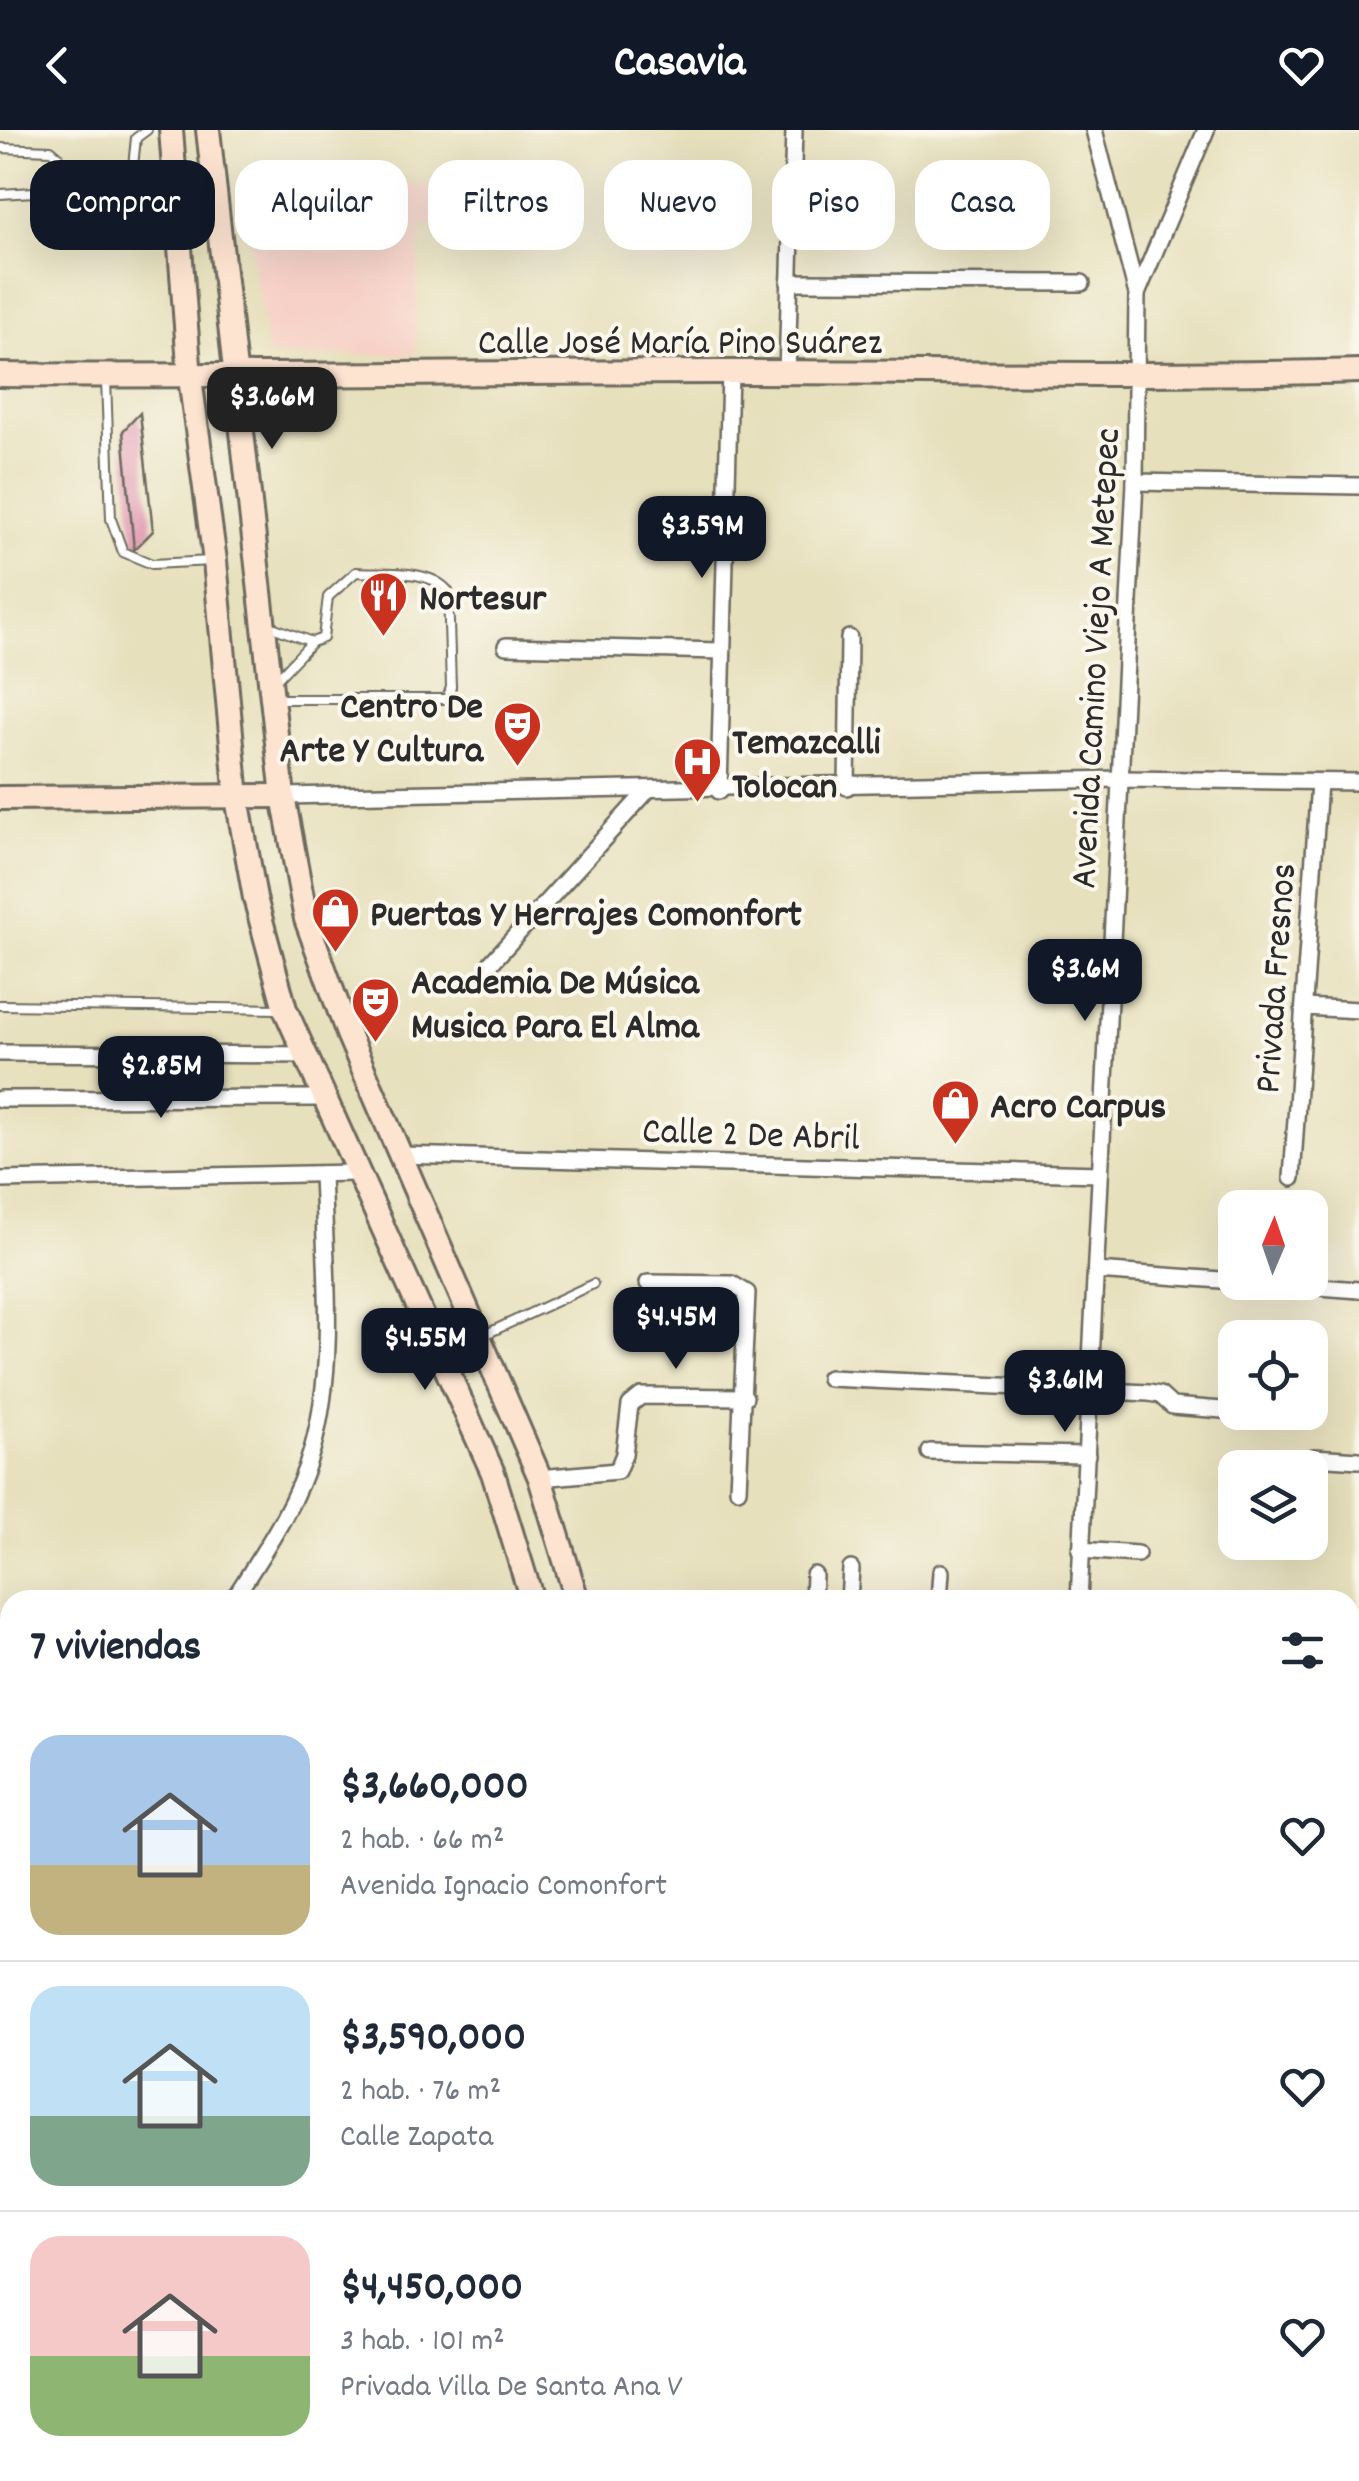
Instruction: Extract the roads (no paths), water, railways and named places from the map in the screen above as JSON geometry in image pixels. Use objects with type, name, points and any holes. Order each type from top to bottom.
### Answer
[{"type":"main road","points":[[171,130],[173,160]]},
{"type":"main road","points":[[208,130],[267,625],[283,796],[306,919],[324,973],[400,1155],[540,1478],[574,1590]]},
{"type":"main road","points":[[178,250],[190,378],[215,561],[237,798],[249,872],[285,1009],[492,1473],[529,1590]]},
{"type":"main road","name":"Calle José María Pino Suárez","points":[[0,375],[190,378],[730,372],[1137,378],[1359,371]]},
{"type":"main road","points":[[0,798],[283,796]]},
{"type":"street","points":[[787,375],[794,130]]},
{"type":"street","points":[[1094,130],[1137,294]]},
{"type":"street","points":[[1137,294],[1206,130]]},
{"type":"street","points":[[789,282],[1082,283]]},
{"type":"street","name":"Avenida Camino Viejo A Metepec","points":[[1079,1590],[1135,482],[1137,294]]},
{"type":"street","points":[[719,791],[730,372]]},
{"type":"street","points":[[1135,482],[1359,486]]},
{"type":"street","points":[[847,787],[849,638]]},
{"type":"street","points":[[506,646],[722,652]]},
{"type":"street","points":[[283,796],[719,791],[1120,779],[1359,782]]},
{"type":"street","name":"Privada Fresnos","points":[[1292,1178],[1319,782]]},
{"type":"street","points":[[491,963],[646,792]]},
{"type":"street","points":[[1304,1006],[1359,1010]]},
{"type":"street","points":[[0,1054],[306,1056]]},
{"type":"street","points":[[0,1099],[322,1098]]},
{"type":"street","name":"Calle 2 De Abril","points":[[400,1155],[1100,1174]]},
{"type":"street","points":[[0,1180],[355,1172]]},
{"type":"street","points":[[239,1590],[293,1499],[312,1451],[322,1399],[327,1311],[322,1174]]},
{"type":"street","points":[[1096,1272],[1218,1280]]},
{"type":"street","points":[[648,1283],[732,1284],[748,1292],[738,1489]]},
{"type":"street","points":[[1328,1288],[1359,1290]]},
{"type":"street","points":[[829,1378],[1156,1394],[1172,1406],[1218,1410]]},
{"type":"street","points":[[540,1478],[582,1478],[617,1471],[624,1454],[630,1405],[641,1396],[745,1397]]},
{"type":"street","points":[[930,1452],[1087,1454]]},
{"type":"street","points":[[1328,1457],[1359,1460]]},
{"type":"street","points":[[1080,1550],[1137,1554]]},
{"type":"street","points":[[850,1569],[850,1590]]},
{"type":"street","points":[[940,1590],[941,1572]]},
{"type":"street","points":[[813,1590],[814,1576]]},
{"type":"lane","points":[[134,160],[136,138],[146,130]]},
{"type":"lane","points":[[0,148],[51,150],[59,160]]},
{"type":"lane","points":[[0,194],[30,192]]},
{"type":"lane","points":[[106,376],[111,520],[123,552],[152,564],[215,561]]},
{"type":"lane","points":[[356,572],[425,576],[440,582],[448,591],[452,688],[447,698],[274,690],[312,642],[322,638],[328,597],[356,572]]},
{"type":"lane","points":[[267,625],[312,642]]},
{"type":"lane","points":[[0,1006],[285,1009]]},
{"type":"lane","points":[[480,1338],[593,1284]]},
{"type":"place","name":"Nortesur","points":[[384,638]]},
{"type":"place","name":"Centro De Arte Y Cultura","points":[[518,768]]},
{"type":"place","name":"Temazcalli Tolocan","points":[[697,804]]},
{"type":"place","name":"Puertas Y Herrajes Comonfort","points":[[335,954]]},
{"type":"place","name":"Academia De Música Musica Para El Alma","points":[[376,1044]]},
{"type":"place","name":"Acro Carpus","points":[[955,1146]]}]
